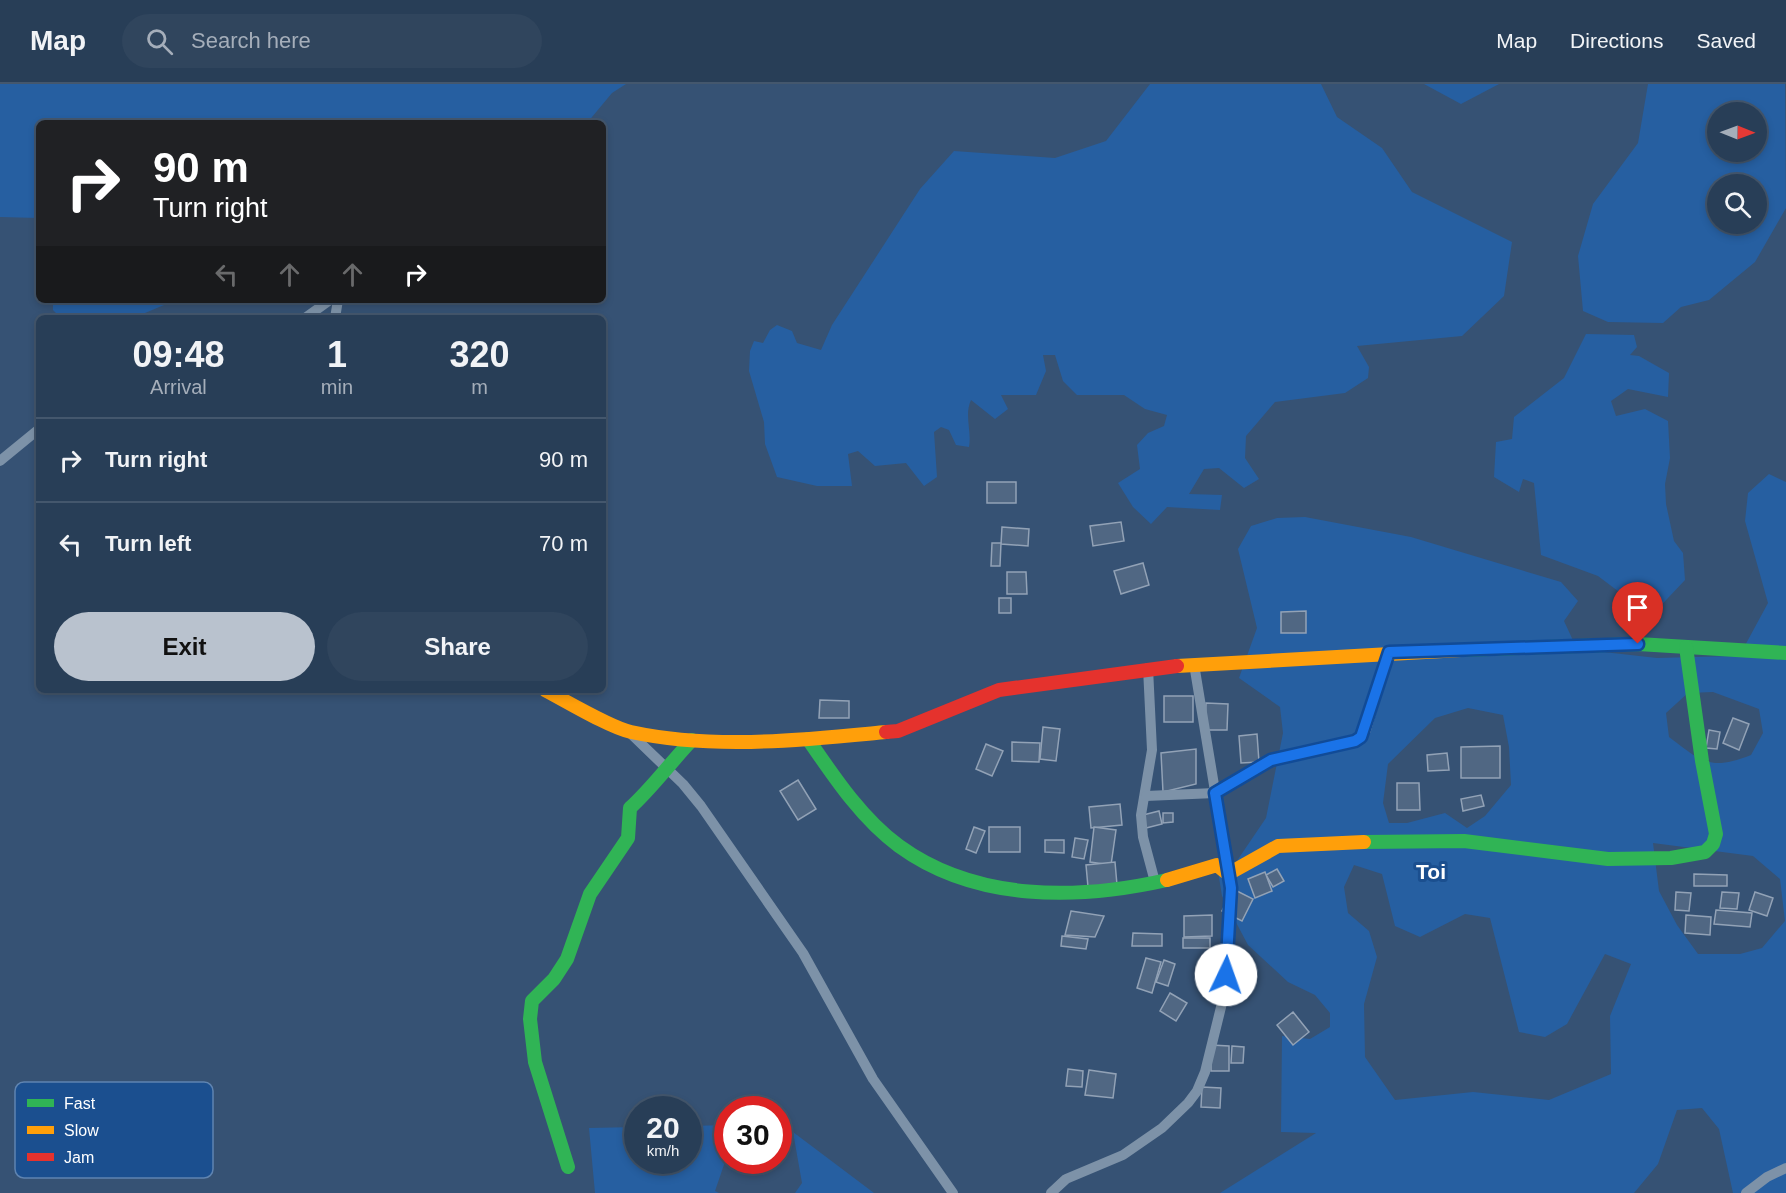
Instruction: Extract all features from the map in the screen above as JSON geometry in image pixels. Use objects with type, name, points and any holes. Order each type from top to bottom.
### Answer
[{"type":"street","points":[[309,315],[326,303]]},
{"type":"street","points":[[0,461],[36,431]]},
{"type":"street","points":[[629,732],[692,740],[774,742],[898,731],[999,690],[1148,668],[1194,664],[1389,652],[1638,644],[1786,653]]},
{"type":"street","points":[[1228,874],[1278,846],[1301,843],[1464,842],[1608,859],[1671,858],[1705,852],[1713,844],[1716,834],[1702,761],[1686,647]]},
{"type":"street","points":[[1146,796],[1215,793],[1271,760],[1355,741],[1361,737],[1389,652]]},
{"type":"street","points":[[1051,1193],[1066,1179],[1123,1155],[1162,1128],[1197,1091],[1204,1072],[1224,991],[1231,888],[1194,664]]},
{"type":"street","points":[[1148,668],[1152,750],[1141,815],[1143,837],[1155,882]]},
{"type":"street","points":[[551,693],[629,732],[666,767],[701,806],[803,953],[873,1079],[953,1193]]},
{"type":"street","points":[[808,739],[850,795],[898,846],[927,864],[994,887],[1039,894],[1107,891],[1184,876],[1217,865],[1228,874]]},
{"type":"street","points":[[568,1167],[541,1082],[532,1034],[532,1001],[554,979],[567,959],[590,894],[628,838],[630,808],[656,784],[666,767],[692,740]]},
{"type":"street","points":[[1746,1193],[1767,1177],[1786,1168]]},
{"type":"shaded area","points":[[0,84],[626,84],[612,93],[590,120],[36,120],[36,218],[0,217]]},
{"type":"shaded area","points":[[1150,84],[1321,84],[1337,117],[1382,148],[1412,192],[1512,242],[1504,296],[1462,336],[1357,346],[1369,367],[1368,378],[1345,393],[1275,402],[1246,436],[1245,458],[1259,479],[1244,488],[1219,468],[1204,469],[1189,494],[1222,495],[1220,510],[1167,507],[1151,524],[1133,507],[1118,483],[1140,469],[1137,445],[1148,433],[1164,426],[1167,415],[1145,409],[1124,395],[1077,395],[1063,381],[1055,355],[1043,355],[1046,371],[1036,395],[1001,395],[1008,409],[995,419],[971,400],[968,411],[969,447],[956,445],[949,430],[941,427],[934,432],[937,477],[924,486],[906,463],[875,466],[858,451],[848,454],[852,486],[817,486],[777,477],[765,444],[764,422],[749,371],[750,351],[754,341],[763,343],[770,330],[777,325],[792,331],[797,343],[821,350],[832,325],[920,189],[954,151],[1055,158],[1106,141]]},
{"type":"shaded area","points":[[1424,84],[1499,84],[1461,104]]},
{"type":"shaded area","points":[[1648,84],[1785,84],[1786,208],[1755,262],[1709,300],[1681,307],[1663,323],[1608,322],[1583,311],[1578,256],[1593,204],[1638,143]]},
{"type":"shaded area","points":[[53,303],[169,303],[140,315],[58,315],[53,310]]},
{"type":"shaded area","points":[[1586,334],[1634,335],[1637,347],[1630,355],[1639,356],[1669,373],[1668,397],[1628,389],[1611,401],[1616,416],[1645,409],[1668,421],[1670,458],[1665,484],[1666,504],[1674,541],[1683,553],[1685,580],[1651,616],[1598,576],[1541,555],[1534,483],[1523,479],[1519,492],[1494,477],[1496,442],[1512,439],[1514,417],[1564,378]]},
{"type":"shaded area","points":[[1769,474],[1786,482],[1786,1193],[1733,1193],[1719,1129],[1702,1108],[1677,1110],[1658,1164],[1634,1193],[1220,1193],[1316,1133],[1281,1132],[1282,1036],[1310,1039],[1330,1027],[1330,1013],[1315,995],[1288,982],[1248,945],[1222,896],[1217,865],[1228,874],[1266,818],[1283,733],[1280,707],[1239,678],[1257,628],[1238,549],[1251,526],[1277,518],[1305,517],[1411,537],[1561,582],[1578,601],[1564,621],[1577,649],[1657,658],[1734,656],[1742,651],[1768,603],[1745,521],[1748,493]],"holes":[[[1713,692],[1759,709],[1763,733],[1751,755],[1716,763],[1699,758],[1669,737],[1666,713],[1688,693]],[[1468,708],[1503,715],[1509,747],[1511,785],[1485,816],[1467,828],[1445,813],[1407,823],[1389,823],[1383,803],[1388,764],[1435,718]],[[1653,843],[1753,856],[1780,879],[1785,921],[1762,948],[1740,954],[1698,954],[1677,925],[1659,891]],[[1354,865],[1382,874],[1395,926],[1420,937],[1465,914],[1490,918],[1519,1032],[1545,1037],[1567,1024],[1605,954],[1631,964],[1610,1016],[1611,1074],[1549,1100],[1473,1092],[1395,1100],[1365,1057],[1364,1004],[1377,957],[1369,931],[1348,913],[1344,887]]]},
{"type":"shaded area","points":[[714,1125],[714,1174],[721,1174],[715,1191],[719,1193],[595,1193],[589,1128],[624,1127],[624,1174],[702,1174],[702,1126]]},
{"type":"shaded area","points":[[793,1132],[874,1193],[795,1193],[802,1183]]},
{"type":"building","points":[[987,482],[1016,482],[1016,503],[987,503]]},
{"type":"building","points":[[1121,522],[1124,541],[1093,546],[1090,526]]},
{"type":"building","points":[[1002,527],[1029,529],[1028,546],[1001,544]]},
{"type":"building","points":[[992,543],[1001,543],[1000,566],[991,566]]},
{"type":"building","points":[[1143,563],[1149,585],[1121,594],[1114,571]]},
{"type":"building","points":[[1007,572],[1026,572],[1027,594],[1007,594]]},
{"type":"building","points":[[999,598],[1011,598],[1011,613],[999,613]]},
{"type":"building","points":[[1306,611],[1306,633],[1281,633],[1281,612]]},
{"type":"building","points":[[1164,696],[1193,696],[1193,722],[1164,722]]},
{"type":"building","points":[[820,700],[849,701],[849,718],[819,718]]},
{"type":"building","points":[[1206,703],[1228,704],[1227,730],[1205,730]]},
{"type":"building","points":[[1733,718],[1749,724],[1739,750],[1723,743]]},
{"type":"building","points":[[1043,727],[1060,729],[1056,761],[1040,759]]},
{"type":"building","points":[[1709,730],[1720,732],[1717,749],[1706,748]]},
{"type":"building","points":[[1257,734],[1259,762],[1241,763],[1239,736]]},
{"type":"building","points":[[1012,742],[1040,743],[1039,762],[1012,761]]},
{"type":"building","points":[[986,744],[1003,751],[992,776],[976,769]]},
{"type":"building","points":[[1500,746],[1500,778],[1461,778],[1461,747]]},
{"type":"building","points":[[1196,749],[1196,784],[1163,792],[1161,753]]},
{"type":"building","points":[[1447,753],[1449,770],[1428,771],[1427,755]]},
{"type":"building","points":[[798,780],[816,809],[798,820],[780,791]]},
{"type":"building","points":[[1397,783],[1419,783],[1420,810],[1397,810]]},
{"type":"building","points":[[1481,795],[1484,806],[1463,811],[1461,799]]},
{"type":"building","points":[[1120,804],[1122,825],[1091,828],[1089,807]]},
{"type":"building","points":[[1159,811],[1162,824],[1142,829],[1139,816]]},
{"type":"building","points":[[1163,813],[1173,813],[1173,822],[1163,823]]},
{"type":"building","points":[[974,827],[985,831],[976,853],[966,849]]},
{"type":"building","points":[[989,827],[1020,827],[1020,852],[989,852]]},
{"type":"building","points":[[1094,827],[1116,830],[1111,865],[1090,862]]},
{"type":"building","points":[[1075,838],[1088,840],[1084,859],[1072,857]]},
{"type":"building","points":[[1045,840],[1064,840],[1064,853],[1045,852]]},
{"type":"building","points":[[1115,862],[1117,885],[1088,887],[1086,865]]},
{"type":"building","points":[[1277,869],[1284,881],[1273,887],[1266,875]]},
{"type":"building","points":[[1265,872],[1272,891],[1255,898],[1248,879]]},
{"type":"building","points":[[1694,874],[1727,875],[1727,886],[1694,886]]},
{"type":"building","points":[[1233,889],[1253,899],[1242,921],[1222,911]]},
{"type":"building","points":[[1676,892],[1691,893],[1689,911],[1675,910]]},
{"type":"building","points":[[1722,892],[1739,893],[1737,909],[1720,908]]},
{"type":"building","points":[[1755,892],[1773,898],[1767,916],[1749,910]]},
{"type":"building","points":[[1716,910],[1752,913],[1750,927],[1714,924]]},
{"type":"building","points":[[1071,911],[1104,916],[1095,937],[1065,935]]},
{"type":"building","points":[[1212,915],[1212,936],[1184,937],[1184,916]]},
{"type":"building","points":[[1686,915],[1711,917],[1710,935],[1685,933]]},
{"type":"building","points":[[1133,933],[1162,934],[1162,946],[1132,946]]},
{"type":"building","points":[[1062,936],[1088,939],[1086,949],[1061,946]]},
{"type":"building","points":[[1183,938],[1210,938],[1210,948],[1183,948]]},
{"type":"building","points":[[1146,958],[1161,962],[1152,993],[1137,988]]},
{"type":"building","points":[[1164,960],[1175,964],[1168,986],[1156,982]]},
{"type":"building","points":[[1226,974],[1246,976],[1244,997],[1225,996]]},
{"type":"building","points":[[1170,993],[1187,1003],[1176,1021],[1160,1011]]},
{"type":"building","points":[[1293,1012],[1309,1032],[1293,1045],[1277,1025]]},
{"type":"building","points":[[1211,1045],[1229,1046],[1229,1071],[1211,1071]]},
{"type":"building","points":[[1232,1046],[1244,1047],[1243,1063],[1231,1063]]},
{"type":"building","points":[[1068,1069],[1083,1071],[1082,1087],[1066,1086]]},
{"type":"building","points":[[1089,1070],[1116,1074],[1113,1098],[1085,1095]]},
{"type":"building","points":[[1202,1087],[1221,1088],[1220,1108],[1201,1107]]},
{"type":"traffic: fast","points":[[1461,650],[1638,644],[1786,653]]},
{"type":"traffic: fast","points":[[1364,842],[1464,841],[1608,859],[1671,858],[1705,852],[1713,844],[1716,834],[1702,761],[1686,647]]},
{"type":"traffic: fast","points":[[808,739],[849,797],[886,835],[899,846],[929,864],[961,878],[994,887],[1028,892],[1063,893],[1133,887],[1167,880]]},
{"type":"traffic: fast","points":[[568,1167],[535,1062],[530,1019],[532,1001],[554,979],[567,959],[590,894],[628,838],[630,808],[692,740]]},
{"type":"traffic: slow","points":[[1177,666],[1461,650]]},
{"type":"traffic: slow","points":[[551,693],[622,729],[694,741],[758,742],[886,732]]},
{"type":"traffic: slow","points":[[1167,880],[1217,865],[1228,874],[1278,846],[1364,842]]},
{"type":"traffic: jam","points":[[886,732],[898,731],[999,690],[1177,666]]},
{"type":"district","name":"Toi","points":[[1431,871]]},
{"type":"route","points":[[1226,975],[1231,888],[1215,793],[1271,760],[1355,741],[1361,737],[1366,730],[1389,652],[1638,644]]}]
